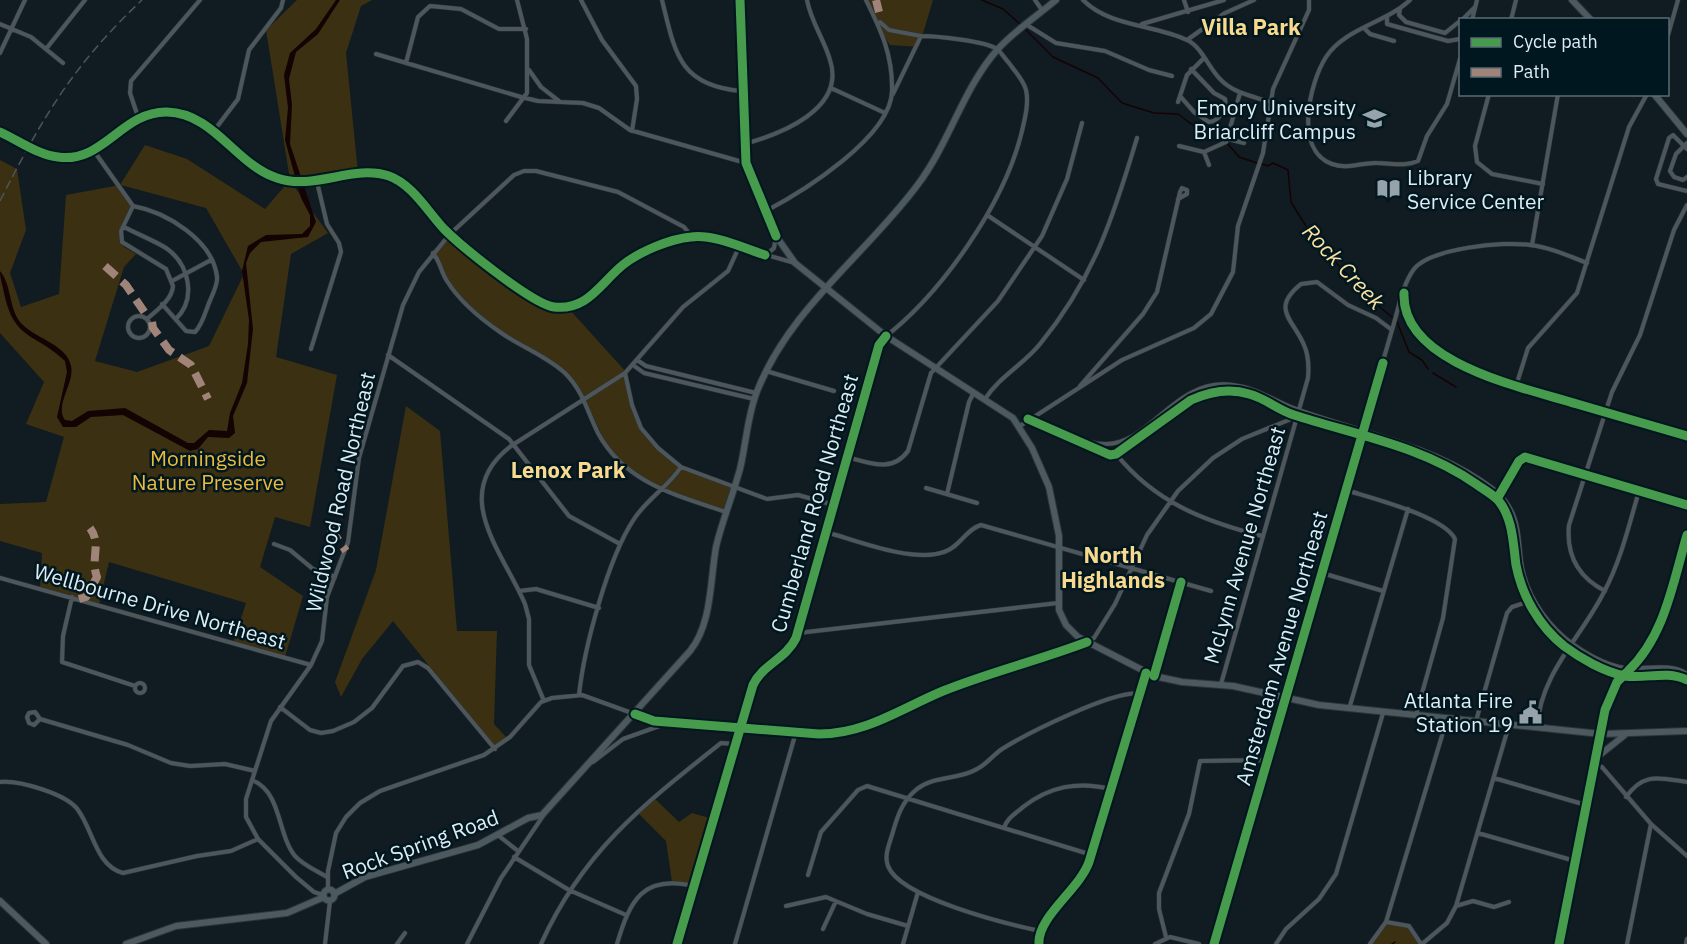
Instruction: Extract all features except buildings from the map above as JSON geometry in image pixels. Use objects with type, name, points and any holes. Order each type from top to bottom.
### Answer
[{"type":"street","points":[[0,53],[25,0]]},
{"type":"street","points":[[46,49],[85,0]]},
{"type":"street","points":[[138,117],[130,93],[131,81],[200,0]]},
{"type":"street","points":[[213,132],[238,99],[249,50],[281,8],[283,0]]},
{"type":"street","points":[[506,121],[524,98],[528,69],[526,29],[517,0]]},
{"type":"street","points":[[581,0],[602,40],[636,86],[637,99],[632,131]]},
{"type":"street","points":[[662,0],[674,45],[686,67],[706,84],[742,90]]},
{"type":"street","points":[[740,0],[746,163],[776,236],[795,263],[886,336],[1008,413],[1020,426],[1038,458],[1049,487],[1056,518],[1059,603],[1066,625],[1087,642],[1154,676],[1182,682],[1221,684],[1349,709],[1601,734],[1687,731]]},
{"type":"street","points":[[744,144],[782,132],[813,111],[831,88],[831,63],[815,29],[807,0]]},
{"type":"street","points":[[866,0],[889,48],[892,94]]},
{"type":"street","points":[[1035,0],[1043,11]]},
{"type":"street","points":[[467,944],[491,895],[536,825],[701,636],[717,544],[742,460],[747,422],[766,371],[826,288],[919,183],[945,142],[971,89],[998,49],[1056,0]]},
{"type":"street","points":[[1083,0],[1099,13],[1186,40],[1220,79],[1240,93],[1270,102]]},
{"type":"street","points":[[1184,0],[1188,12]]},
{"type":"street","points":[[1141,25],[1224,0]]},
{"type":"street","points":[[1186,40],[1225,13],[1254,0]]},
{"type":"street","points":[[1020,426],[1127,357],[1197,326],[1211,314],[1232,277],[1238,226],[1263,153],[1270,102],[1279,72],[1309,10],[1309,0]]},
{"type":"street","points":[[1410,0],[1400,9],[1343,40],[1327,55],[1318,75],[1307,125],[1311,141],[1322,157],[1332,164],[1357,167],[1372,163],[1408,165],[1418,161],[1427,136],[1447,104],[1459,65]]},
{"type":"street","points":[[1472,18],[1477,0]]},
{"type":"street","points":[[1512,18],[1516,0]]},
{"type":"street","points":[[1572,0],[1589,18]]},
{"type":"street","points":[[1669,32],[1678,0]]},
{"type":"street","points":[[406,63],[418,18],[423,10],[430,6],[461,9],[490,25],[506,30],[526,29]]},
{"type":"street","points":[[1463,18],[1475,7]]},
{"type":"street","points":[[1400,9],[1399,15],[1404,21],[1445,33],[1459,22]]},
{"type":"street","points":[[1387,16],[1387,24]]},
{"type":"street","points":[[876,18],[889,30],[921,36],[944,37],[998,49]]},
{"type":"street","points":[[1376,22],[1448,41],[1459,39]]},
{"type":"street","points":[[0,24],[31,37],[63,63]]},
{"type":"street","points":[[1027,25],[1056,43],[1104,51],[1149,70],[1172,76]]},
{"type":"street","points":[[1365,28],[1370,34],[1394,41]]},
{"type":"street","points":[[765,212],[812,184],[839,164],[870,134],[885,113],[921,36]]},
{"type":"street","name":"Cumberland Road Northeast","points":[[677,944],[757,676],[766,666],[790,649],[798,633],[879,345],[939,281],[987,215],[1010,169],[1026,103],[1023,81],[998,49]]},
{"type":"street","points":[[376,54],[524,98],[583,103],[599,108],[622,127],[632,131],[746,163]]},
{"type":"street","points":[[1178,102],[1191,69],[1204,58]]},
{"type":"street","points":[[528,69],[541,87],[560,101]]},
{"type":"street","points":[[1180,96],[1194,112],[1209,122],[1217,120],[1224,108],[1225,99],[1214,93],[1191,69]]},
{"type":"street","points":[[831,88],[885,113]]},
{"type":"street","points":[[1228,140],[1235,105],[1240,93]]},
{"type":"street","points":[[1488,96],[1474,146],[1477,162],[1492,174],[1543,184]]},
{"type":"street","points":[[1532,245],[1558,96]]},
{"type":"street","points":[[1516,386],[1528,348],[1570,304],[1577,293],[1631,122],[1646,96]]},
{"type":"street","points":[[1656,96],[1687,134]]},
{"type":"street","points":[[0,132],[44,154],[58,158],[76,157],[94,151],[138,117],[158,112],[177,113],[196,119],[263,172],[291,181],[318,182],[363,172],[391,177],[409,189],[450,234],[531,298],[541,304],[560,308],[587,299],[632,259],[666,244],[692,237],[706,238],[795,263]]},
{"type":"street","points":[[847,457],[883,466],[895,463],[904,457],[911,446],[931,373],[992,308],[1035,247],[1067,179],[1082,123]]},
{"type":"street","points":[[1687,177],[1683,180],[1674,177],[1670,171],[1678,151],[1686,146],[1674,135],[1669,138],[1656,179],[1658,184],[1687,191]]},
{"type":"street","points":[[985,399],[994,387],[1039,345],[1084,280],[1098,255],[1137,138]]},
{"type":"street","points":[[1179,146],[1204,152],[1228,140],[1244,143]]},
{"type":"street","points":[[94,151],[133,207],[188,230],[199,240],[211,260],[218,279],[199,328],[195,332],[189,332],[162,304]]},
{"type":"street","points":[[1204,152],[1209,165]]},
{"type":"street","name":"Wildwood Road Northeast","points":[[328,895],[314,892],[258,839],[245,811],[271,720],[311,665],[322,641],[327,597],[348,542],[359,458],[408,291],[433,252],[510,178],[519,173],[532,171],[628,196],[684,227],[692,237]]},
{"type":"street","points":[[1670,187],[1674,177]]},
{"type":"street","points":[[311,349],[341,252],[339,243],[327,224],[318,182]]},
{"type":"street","points":[[1070,394],[1138,320],[1153,298],[1162,278],[1171,223],[1178,199]]},
{"type":"street","points":[[1605,591],[1581,574],[1569,547],[1569,525],[1605,412],[1618,377],[1640,335],[1674,230],[1687,205]]},
{"type":"street","points":[[133,207],[123,227],[122,242],[163,266],[171,281],[173,291],[147,319]]},
{"type":"street","points":[[987,215],[1084,280]]},
{"type":"street","points":[[123,227],[167,249],[186,274],[188,296],[182,312],[176,319]]},
{"type":"street","points":[[765,255],[774,248],[776,236]]},
{"type":"street","name":"Amsterdam Avenue Northeast","points":[[1214,944],[1392,330],[1414,270],[1432,257],[1493,245],[1532,245],[1587,263]]},
{"type":"street","points":[[544,701],[529,665],[529,619],[519,591],[492,540],[481,502],[483,484],[500,454],[625,373],[683,307],[728,272],[739,247]]},
{"type":"street","points":[[433,252],[444,277],[454,291],[499,331],[537,351],[560,369],[585,399],[597,431],[612,454],[634,475],[660,490],[726,512]]},
{"type":"street","points":[[171,281],[211,260]]},
{"type":"street","points":[[816,280],[819,297]]},
{"type":"street","name":"McLynn Avenue Northeast","points":[[1221,684],[1308,378],[1309,362],[1304,345],[1286,318],[1284,310],[1287,300],[1298,286],[1308,281],[1322,283],[1348,304],[1376,318],[1392,330]]},
{"type":"street","points":[[1404,293],[1408,320],[1419,334],[1469,370],[1687,436]]},
{"type":"street","points":[[139,315],[147,319],[150,326],[146,335],[137,338],[130,334],[127,326],[130,319],[139,315]]},
{"type":"street","points":[[1395,321],[1408,320]]},
{"type":"street","points":[[388,355],[515,443],[569,516],[620,544]]},
{"type":"street","points":[[637,360],[646,366],[698,378],[755,396]]},
{"type":"street","points":[[633,365],[644,373],[755,396]]},
{"type":"street","points":[[766,371],[834,390]]},
{"type":"street","points":[[625,373],[632,405],[641,428],[658,448],[681,467],[735,485],[767,499],[798,495],[834,505]]},
{"type":"street","points":[[696,385],[698,378]]},
{"type":"street","points":[[1028,419],[1099,444],[1123,441],[1193,391],[1227,384],[1257,390],[1298,410],[1416,446],[1449,460],[1500,494],[1512,511],[1523,574],[1531,600],[1570,642],[1627,672],[1674,668],[1687,674]]},
{"type":"street","points":[[1227,384],[1227,392]]},
{"type":"street","points":[[947,494],[969,402],[974,392]]},
{"type":"street","points":[[1116,454],[1183,405],[1204,394],[1227,392],[1248,393],[1296,417],[1419,453],[1446,465],[1497,499],[1508,519],[1517,568],[1541,622],[1566,647],[1591,662],[1627,672],[1676,675],[1687,680]]},
{"type":"street","points":[[1179,399],[1183,405]]},
{"type":"street","points":[[1281,409],[1284,404]]},
{"type":"street","points":[[325,944],[327,878],[336,833],[346,817],[360,803],[380,791],[473,760],[495,749],[544,701],[579,695],[650,720],[676,723],[832,734],[862,729],[944,691],[1094,638],[1107,617],[1147,535],[1168,502],[1189,479],[1227,448],[1256,431],[1296,417]]},
{"type":"street","points":[[1055,430],[1057,434],[1098,450],[1116,454],[1140,480],[1168,502],[1205,520],[1262,536]]},
{"type":"street","points":[[1123,441],[1127,446]]},
{"type":"street","points":[[1098,450],[1099,444]]},
{"type":"street","points":[[1497,499],[1519,461],[1525,457],[1687,506]]},
{"type":"street","points":[[1446,465],[1449,460]]},
{"type":"street","points":[[579,695],[582,667],[620,544],[636,516],[681,467]]},
{"type":"street","points":[[926,488],[977,503]]},
{"type":"street","points":[[1346,490],[1408,508],[1450,531],[1456,542],[1443,618],[1416,716]]},
{"type":"street","points":[[1537,728],[1551,676],[1566,647],[1605,591],[1618,560],[1639,491]]},
{"type":"street","points":[[1349,709],[1408,508]]},
{"type":"street","points":[[826,532],[891,550],[932,554],[953,548],[973,528],[981,525],[1211,591]]},
{"type":"street","points":[[1559,944],[1608,701],[1627,672],[1649,647],[1658,630],[1687,535]]},
{"type":"street","points":[[274,544],[290,550],[314,570],[335,577]]},
{"type":"street","points":[[1322,573],[1383,591]]},
{"type":"street","name":"Wellbourne Drive Northeast","points":[[0,578],[311,665]]},
{"type":"street","points":[[1154,676],[1181,582]]},
{"type":"street","points":[[519,591],[536,589],[599,608]]},
{"type":"street","points":[[72,597],[63,636],[62,662],[135,686]]},
{"type":"street","points":[[1476,722],[1507,612],[1512,607],[1531,600]]},
{"type":"street","points":[[798,633],[1059,603]]},
{"type":"street","points":[[280,707],[310,730],[333,731],[354,722],[372,708],[403,666],[418,662],[428,668],[495,749]]},
{"type":"street","points":[[1039,944],[1040,931],[1079,882],[1092,855],[1146,673]]},
{"type":"street","points":[[1040,931],[994,920],[918,892],[898,879],[887,861],[893,831],[907,798],[929,783],[975,770],[1004,748],[1085,708],[1129,693],[1140,694]]},
{"type":"street","points":[[1276,944],[1286,929],[1318,899],[1336,874],[1383,713]]},
{"type":"street","points":[[40,719],[128,745],[171,764],[190,766],[225,764],[255,771]]},
{"type":"street","points":[[1370,944],[1386,922],[1447,719]]},
{"type":"street","points":[[586,768],[633,734],[676,723]]},
{"type":"street","points":[[1386,922],[1409,926],[1422,944],[1447,922],[1456,906],[1509,725]]},
{"type":"street","points":[[735,944],[796,732]]},
{"type":"street","points":[[1595,762],[1626,734]]},
{"type":"street","points":[[540,944],[569,890],[600,849],[636,811],[721,743],[735,744]]},
{"type":"street","points":[[1166,938],[1159,909],[1159,893],[1189,814],[1200,761],[1267,760]]},
{"type":"street","points":[[1595,762],[1602,767],[1651,824],[1687,856]]},
{"type":"street","points":[[1494,778],[1586,805]]},
{"type":"street","points":[[1626,797],[1635,784],[1649,779],[1687,782]]},
{"type":"street","points":[[252,780],[258,783],[273,801],[295,856],[327,878]]},
{"type":"street","points":[[0,782],[21,783],[71,804],[80,813],[106,863],[123,873],[197,856],[231,851],[258,839]]},
{"type":"street","points":[[1004,828],[1007,820],[1029,802],[1052,789],[1080,785],[1112,789]]},
{"type":"street","points":[[808,875],[819,836],[858,790],[871,787],[1092,855]]},
{"type":"street","name":"Rock Spring Road","points":[[126,944],[158,931],[193,922],[287,913],[365,877],[444,856],[499,836],[549,810]]},
{"type":"street","points":[[523,822],[532,820],[536,825]]},
{"type":"street","points":[[1627,944],[1651,824]]},
{"type":"street","points":[[1478,833],[1575,861]]},
{"type":"street","points":[[499,836],[518,851]]},
{"type":"street","points":[[514,857],[569,890],[626,915]]},
{"type":"street","points":[[617,944],[626,915],[637,897],[653,886],[672,882],[694,886]]},
{"type":"street","points":[[903,944],[918,892]]},
{"type":"street","points":[[786,906],[826,897],[867,914],[908,926]]},
{"type":"street","points":[[0,900],[46,944]]},
{"type":"street","points":[[823,929],[836,901]]},
{"type":"street","points":[[1456,906],[1473,901],[1494,907],[1509,902]]},
{"type":"street","points":[[397,944],[405,933]]},
{"type":"street","points":[[1155,944],[1166,938],[1198,944]]},
{"type":"street","points":[[1686,944],[1687,939]]},
{"type":"green space","name":"Morningside Nature Preserve","points":[[297,0],[372,0],[361,6],[346,53],[358,173],[290,181],[328,233],[291,254],[276,357],[337,375],[310,527],[275,517],[260,567],[303,596],[285,657],[233,643],[246,603],[109,562],[99,604],[40,588],[42,553],[0,541],[0,504],[46,502],[64,437],[26,424],[44,382],[0,333],[0,160],[17,169],[26,230],[10,273],[21,307],[59,294],[66,195],[120,185],[145,145],[187,159],[265,209],[290,180],[266,30]],"holes":[[[121,185],[206,208],[244,274],[209,346],[137,372],[95,361],[124,267],[136,254],[124,247],[119,237],[131,206]]]},
{"type":"green space","points":[[866,0],[933,0],[919,47],[890,45]]},
{"type":"green space","points":[[451,234],[532,300],[551,308],[570,310],[627,373],[629,399],[639,424],[655,447],[683,469],[734,485],[727,511],[649,485],[627,469],[607,443],[586,402],[568,376],[551,361],[485,323],[450,285],[431,252]]},
{"type":"green space","points":[[406,406],[440,431],[457,631],[497,631],[494,724],[506,737],[495,748],[393,621],[362,659],[341,697],[335,682],[376,570]]},
{"type":"green space","points":[[653,797],[679,822],[692,813],[713,819],[694,886],[672,882],[666,841],[636,811]]},
{"type":"green space","points":[[1387,924],[1398,924],[1413,929],[1420,944],[1373,944]]},
{"type":"shaded area","points":[[336,0],[340,0],[318,34],[296,52],[289,79],[292,105],[290,144],[316,222],[308,237],[261,242],[250,253],[246,263],[253,329],[247,383],[233,416],[235,433],[229,438],[208,437],[198,449],[190,451],[123,415],[91,417],[76,427],[63,427],[57,417],[67,372],[65,361],[27,334],[14,320],[8,309],[0,271],[7,284],[18,319],[29,330],[58,347],[68,359],[71,373],[62,408],[65,420],[72,421],[88,411],[125,408],[188,443],[194,443],[209,430],[227,431],[230,413],[242,383],[248,344],[249,320],[242,271],[248,246],[266,235],[302,234],[310,226],[310,215],[301,198],[285,140],[288,108],[284,75],[290,53],[316,29]]},
{"type":"waterway","name":"Rock Creek","points":[[982,0],[1003,9],[1021,25]]},
{"type":"waterway","name":"Rock Creek","points":[[1026,30],[1053,57],[1098,78],[1122,103],[1154,113],[1178,114],[1194,126],[1214,131],[1224,140]]},
{"type":"waterway","name":"Rock Creek","points":[[1228,144],[1239,157],[1257,163]]},
{"type":"waterway","name":"Rock Creek","points":[[1262,164],[1268,166],[1273,163],[1288,170],[1291,202],[1314,239],[1369,298],[1393,318]]},
{"type":"waterway","name":"Rock Creek","points":[[1397,322],[1409,352],[1422,360],[1428,369]]},
{"type":"waterway","name":"Rock Creek","points":[[1433,373],[1456,387]]},
{"type":"railway","points":[[0,201],[30,144],[61,94],[97,47],[142,0]]},
{"type":"marked path","points":[[876,0],[879,12]]},
{"type":"marked path","points":[[105,266],[126,285],[145,313]]},
{"type":"marked path","points":[[152,322],[153,328],[169,350],[191,365],[208,399]]},
{"type":"marked path","points":[[79,599],[86,597],[97,577],[96,546],[90,528]]},
{"type":"marked path","points":[[330,528],[346,551]]},
{"type":"cycle path","points":[[740,0],[746,163],[776,236]]},
{"type":"cycle path","points":[[0,132],[51,156],[74,157],[100,146],[137,120],[151,114],[167,112],[184,115],[198,121],[249,162],[277,178],[305,181],[361,173],[389,176],[405,185],[444,229],[480,260],[530,296],[554,307],[566,307],[585,300],[631,259],[674,240],[691,237],[709,238],[765,255]]},
{"type":"cycle path","points":[[1404,293],[1408,317],[1423,338],[1444,355],[1470,369],[1528,390],[1687,436]]},
{"type":"cycle path","points":[[677,944],[753,685],[796,638],[879,345],[886,336]]},
{"type":"cycle path","points":[[1214,944],[1383,363]]},
{"type":"cycle path","points":[[1028,419],[1110,455],[1116,454],[1191,400],[1212,393],[1234,391],[1255,396],[1294,415],[1388,443],[1434,460],[1487,492],[1503,507],[1513,540],[1519,577],[1527,599],[1539,620],[1564,646],[1593,664],[1617,674],[1633,677],[1664,675],[1687,680]]},
{"type":"cycle path","points":[[1497,499],[1519,461],[1525,457],[1687,505]]},
{"type":"cycle path","points":[[1628,671],[1641,657],[1659,625],[1687,535]]},
{"type":"cycle path","points":[[1154,676],[1181,582]]},
{"type":"cycle path","points":[[635,714],[654,721],[819,734],[836,733],[868,725],[961,684],[1087,642]]},
{"type":"cycle path","points":[[1039,944],[1040,934],[1051,914],[1077,883],[1089,862],[1146,673]]},
{"type":"cycle path","points":[[1559,944],[1605,710],[1617,682],[1626,673]]},
{"type":"place","name":"Emory University Briarcliff Campus","points":[[1374,119]]},
{"type":"place","name":"Library Service Center","points":[[1389,189]]},
{"type":"place","name":"Atlanta Fire Station 19","points":[[1531,712]]},
{"type":"district","name":"Villa Park","points":[[1251,26]]},
{"type":"district","name":"Lenox Park","points":[[568,469]]},
{"type":"district","name":"North Highlands","points":[[1113,566]]}]
